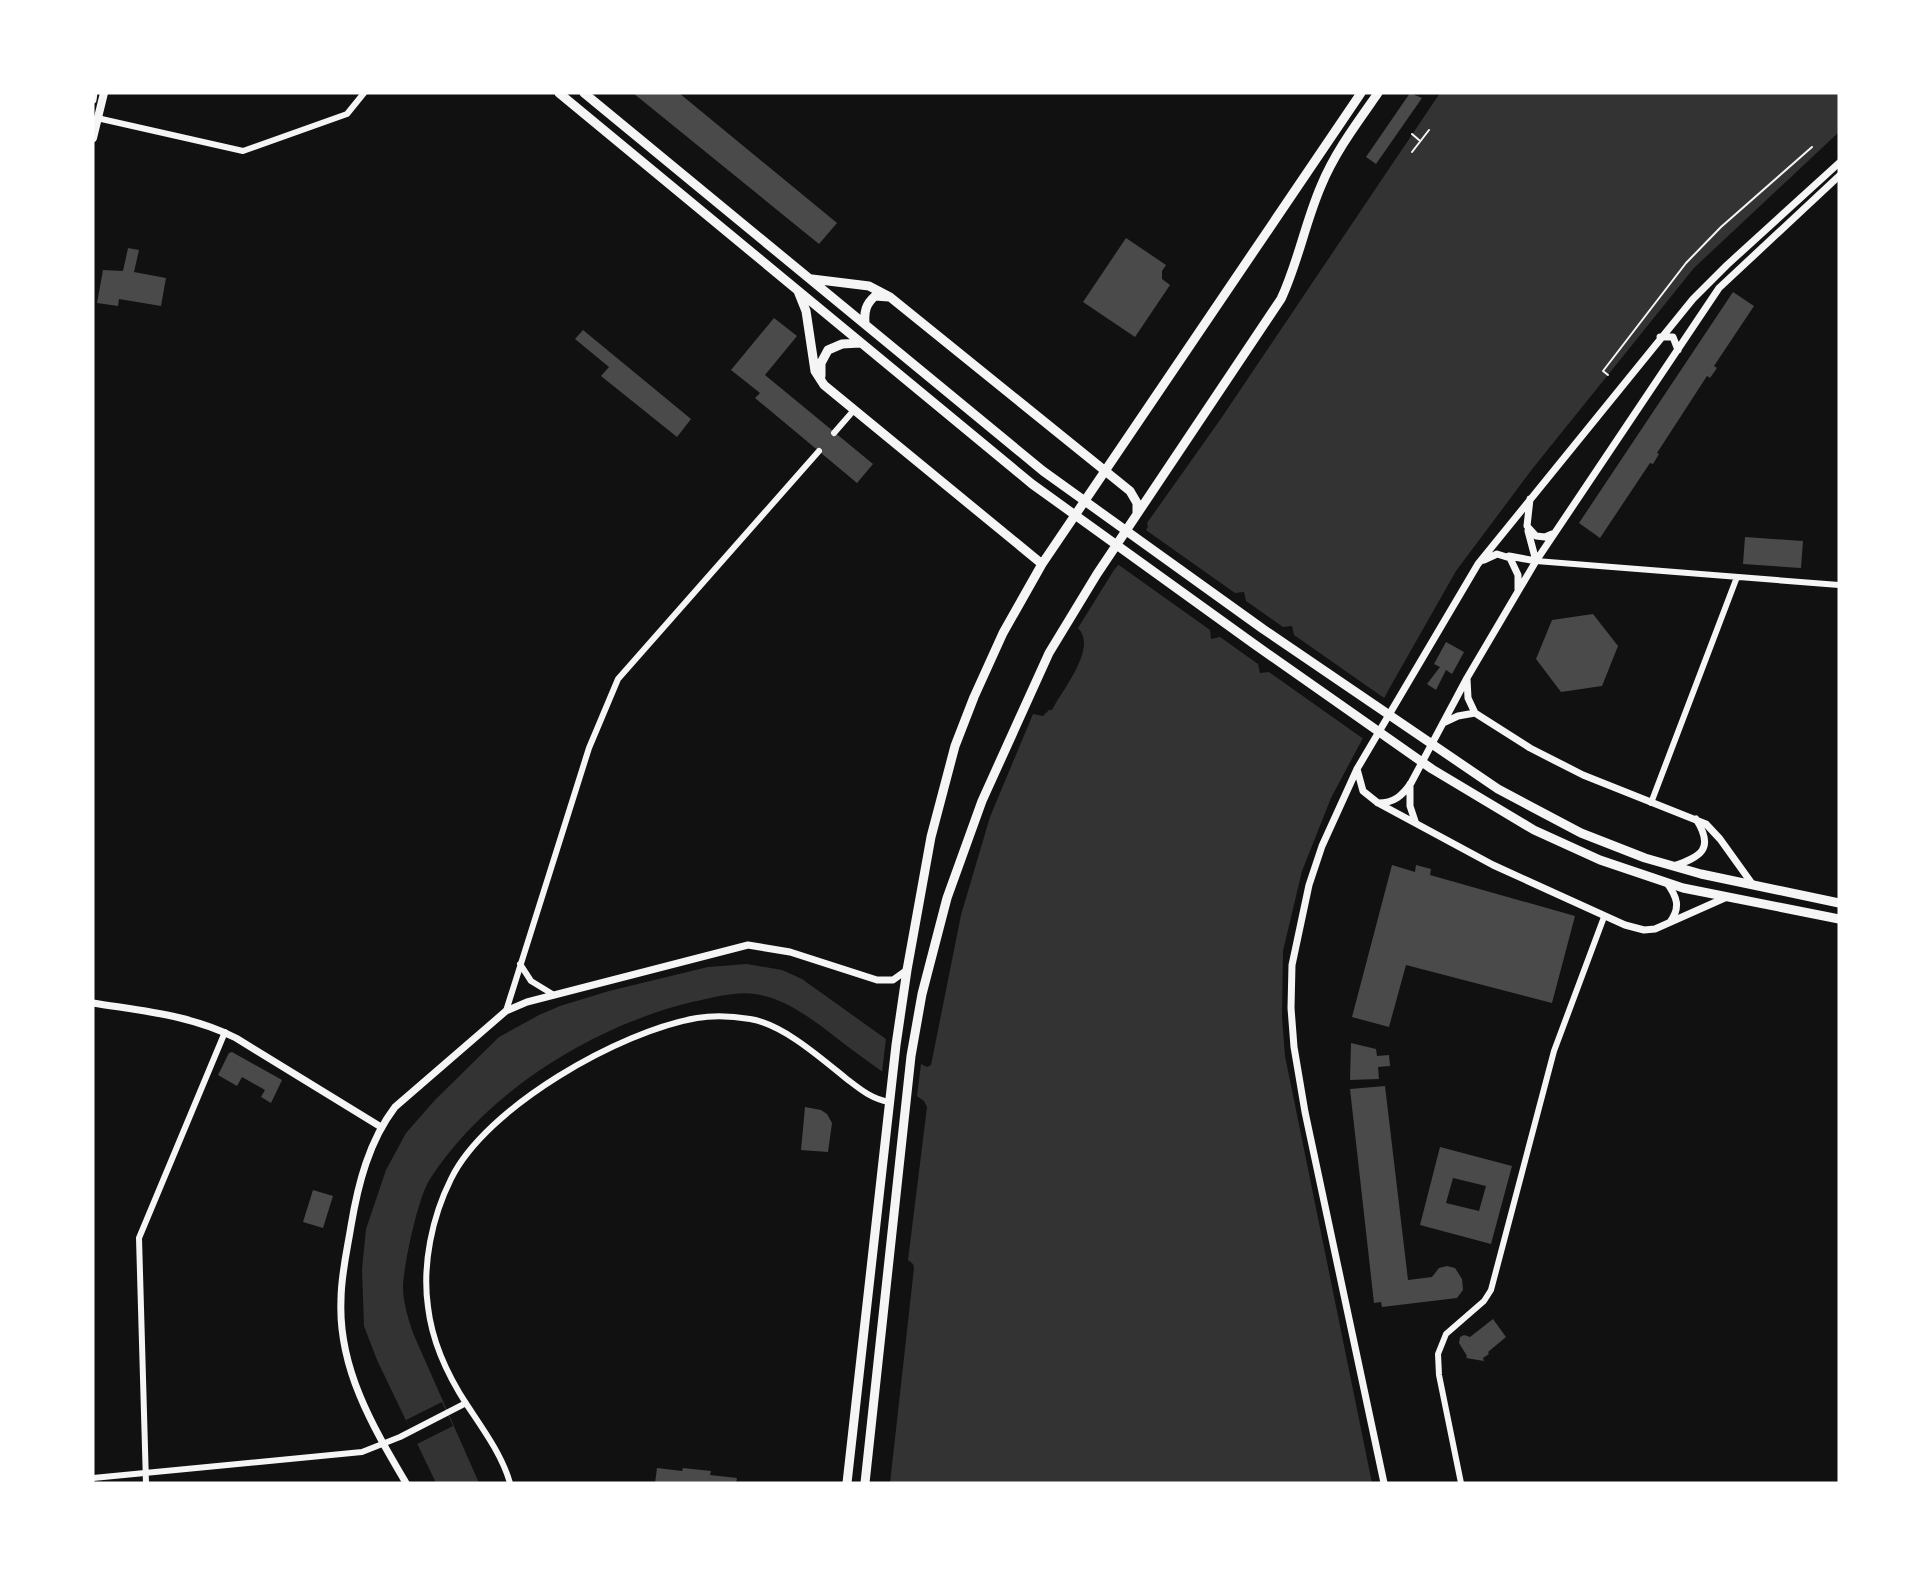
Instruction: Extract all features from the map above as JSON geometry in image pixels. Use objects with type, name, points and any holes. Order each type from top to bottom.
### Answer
[{"type":"main road","points":[[93,138],[104,93]]},
{"type":"main road","points":[[559,93],[860,343],[1063,507],[1432,768],[1505,814],[1600,860],[1667,883],[1839,919]]},
{"type":"main road","points":[[584,93],[1043,471],[1442,753],[1498,789],[1554,820],[1623,850],[1673,866],[1839,903]]},
{"type":"main road","points":[[848,1483],[896,1045],[931,837],[955,746],[1003,633],[1042,564],[1362,93]]},
{"type":"main road","points":[[865,1483],[911,1056],[922,994],[947,898],[982,801],[1060,631],[1281,299],[1297,261],[1320,188],[1336,154],[1378,93]]},
{"type":"main road","points":[[810,279],[869,286],[890,297],[1134,496],[1137,513]]},
{"type":"main road","points":[[797,289],[806,311],[815,371],[824,384],[1042,564]]},
{"type":"main road","points":[[865,323],[865,307],[869,301],[875,296],[890,297]]},
{"type":"main road","points":[[824,384],[821,363],[828,350],[842,344],[860,343]]},
{"type":"street","points":[[93,100],[94,93]]},
{"type":"street","points":[[97,118],[243,151],[347,114],[365,93]]},
{"type":"street","points":[[1384,1483],[1305,1112],[1294,1047],[1292,965],[1309,885],[1322,846],[1357,769],[1478,564],[1660,337],[1719,273],[1839,163]]},
{"type":"street","points":[[1378,803],[1387,803],[1398,798],[1410,783],[1467,678],[1536,561],[1719,288],[1839,176]]},
{"type":"street","points":[[1660,337],[1673,337],[1678,350]]},
{"type":"street","points":[[834,433],[854,410]]},
{"type":"street","points":[[506,1011],[589,748],[618,679],[819,451]]},
{"type":"street","points":[[1530,498],[1527,526],[1536,561]]},
{"type":"street","points":[[1527,526],[1536,536],[1553,534]]},
{"type":"street","points":[[1478,564],[1493,555],[1505,555],[1536,561],[1839,585]]},
{"type":"street","points":[[1505,555],[1516,567],[1517,593]]},
{"type":"street","points":[[1651,803],[1737,577]]},
{"type":"street","points":[[1467,678],[1468,698],[1475,713],[1550,760],[1696,819],[1711,828],[1753,885]]},
{"type":"street","points":[[1443,723],[1458,716],[1475,713]]},
{"type":"street","points":[[1357,769],[1363,791],[1378,803],[1493,865],[1633,928],[1644,930],[1668,925],[1727,897]]},
{"type":"street","points":[[1410,783],[1410,806],[1415,821]]},
{"type":"street","points":[[1673,866],[1696,858],[1705,846],[1703,829],[1696,819]]},
{"type":"street","points":[[1667,883],[1678,903],[1668,925]]},
{"type":"street","points":[[1461,1483],[1439,1375],[1438,1354],[1446,1334],[1484,1301],[1491,1290],[1554,1051],[1604,916]]},
{"type":"street","points":[[407,1483],[382,1444],[362,1402],[347,1358],[340,1302],[355,1198],[381,1127],[395,1107],[506,1011],[517,1005],[554,995],[748,945],[790,952],[877,980],[893,980],[907,970]]},
{"type":"street","points":[[520,962],[524,974],[531,981],[554,995]]},
{"type":"street","points":[[93,1003],[180,1017],[225,1032],[381,1127]]},
{"type":"street","points":[[510,1483],[507,1472],[483,1428],[449,1374],[431,1325],[426,1288],[431,1240],[438,1210],[459,1166],[494,1126],[535,1092],[585,1061],[629,1039],[667,1024],[717,1015],[754,1019],[777,1028],[864,1093],[889,1102]]},
{"type":"street","points":[[146,1483],[139,1238],[225,1032]]},
{"type":"street","points":[[93,1478],[361,1452],[411,1432],[466,1404]]},
{"type":"path","points":[[1412,152],[1429,130]]},
{"type":"path","points":[[1412,134],[1421,141]]},
{"type":"path","points":[[1608,374],[1604,371],[1686,263],[1721,227],[1812,147]]},
{"type":"shaded area","points":[[1440,93],[1839,93],[1839,132],[1694,268],[1533,468],[1456,571],[1331,798],[1302,871],[1283,951],[1282,1017],[1285,1056],[1372,1483],[890,1483],[914,1268],[908,1260],[927,1107],[924,1101],[794,1008],[768,997],[747,993],[692,1002],[655,1013],[580,1046],[511,1091],[453,1147],[430,1179],[412,1231],[404,1276],[404,1298],[413,1333],[479,1483],[436,1483],[377,1360],[364,1326],[362,1269],[366,1229],[386,1170],[406,1133],[435,1100],[499,1037],[539,1015],[609,991],[708,967],[747,964],[782,970],[802,979],[921,1064],[927,1067],[931,1065],[961,915],[990,817],[1033,714],[1043,716],[1052,710],[1076,669],[1084,646],[1083,636],[1078,628],[1114,570],[1148,527],[1147,523],[1220,420]]},
{"type":"pier","points":[[1143,528],[1235,593],[1244,592],[1246,601],[1283,627],[1292,626],[1294,635],[1387,700],[1365,740],[1269,672],[1260,673],[1258,664],[1220,637],[1211,639],[1210,630],[1116,563]]},
{"type":"pier","points":[[886,1038],[921,1064],[917,1096],[882,1072]]},
{"type":"pier","points":[[442,1402],[453,1426],[417,1444],[406,1420]]},
{"type":"building","points":[[633,93],[679,93],[837,223],[819,244]]},
{"type":"building","points":[[1410,93],[1422,98],[1376,164],[1366,157]]},
{"type":"building","points":[[1126,238],[1166,265],[1162,271],[1162,279],[1170,285],[1135,337],[1083,302]]},
{"type":"building","points":[[128,248],[139,250],[134,272],[166,278],[161,306],[119,299],[118,306],[97,303],[103,270],[123,271]]},
{"type":"building","points":[[1733,292],[1754,306],[1714,366],[1717,368],[1710,378],[1707,376],[1657,453],[1659,454],[1653,464],[1650,463],[1600,538],[1579,523]]},
{"type":"building","points":[[774,318],[797,336],[765,375],[873,464],[857,483],[755,398],[760,393],[731,370]]},
{"type":"building","points":[[583,330],[691,419],[677,437],[601,376],[609,367],[575,339]]},
{"type":"building","points":[[1745,537],[1803,541],[1801,568],[1743,564]]},
{"type":"building","points":[[1593,614],[1618,646],[1602,686],[1561,692],[1536,659],[1552,620]]},
{"type":"building","points":[[1446,642],[1464,652],[1452,674],[1446,670],[1436,690],[1427,684],[1440,667],[1434,664]]},
{"type":"building","points":[[1392,865],[1415,872],[1416,865],[1431,869],[1430,875],[1575,916],[1552,1003],[1406,965],[1389,1027],[1352,1017]]},
{"type":"building","points":[[1351,1043],[1376,1049],[1377,1056],[1389,1055],[1390,1066],[1378,1067],[1379,1079],[1350,1080]]},
{"type":"building","points":[[232,1052],[282,1080],[271,1103],[261,1097],[265,1090],[242,1077],[237,1086],[218,1075]]},
{"type":"building","points":[[1385,1086],[1408,1280],[1432,1277],[1439,1268],[1455,1268],[1462,1279],[1463,1290],[1457,1298],[1382,1307],[1381,1302],[1374,1303],[1350,1089]]},
{"type":"building","points":[[805,1107],[821,1110],[832,1123],[828,1152],[801,1150]]},
{"type":"building","points":[[1440,1147],[1512,1166],[1491,1244],[1420,1225]],"holes":[[[1453,1178],[1486,1186],[1479,1211],[1446,1203]]]},
{"type":"building","points":[[313,1190],[333,1196],[323,1228],[303,1222]]},
{"type":"building","points":[[1493,1319],[1506,1337],[1488,1352],[1483,1358],[1484,1361],[1466,1358],[1459,1343],[1460,1337],[1470,1337]]},
{"type":"building","points":[[657,1468],[711,1471],[710,1475],[737,1478],[736,1483],[655,1483]]}]
